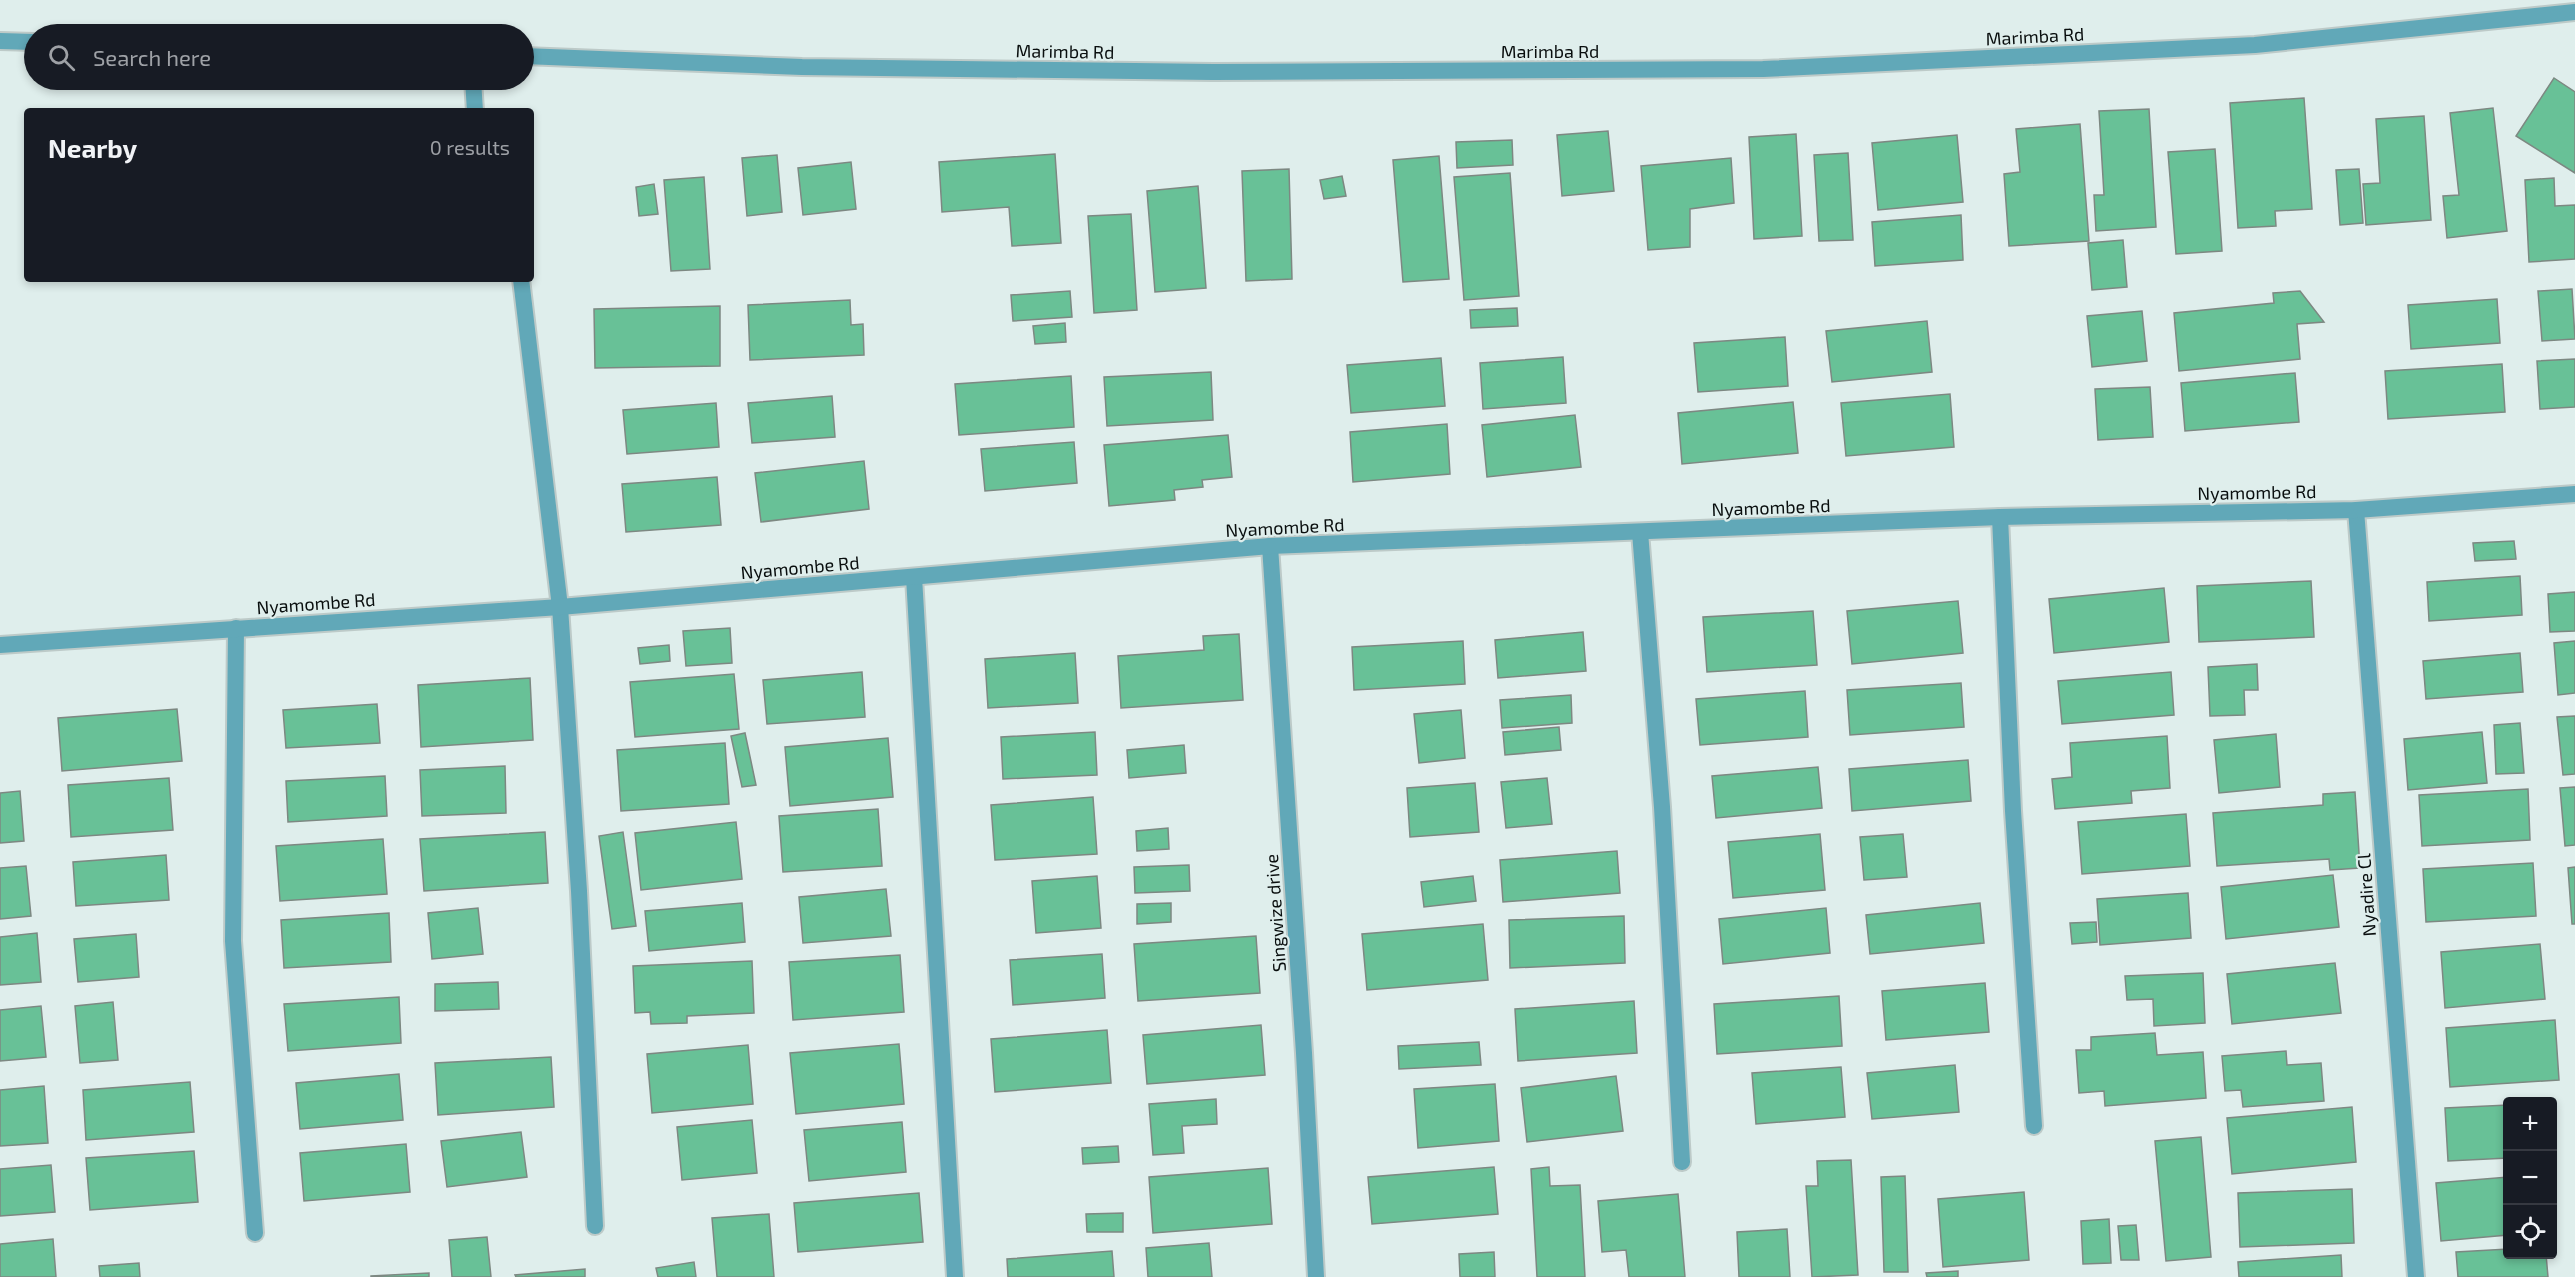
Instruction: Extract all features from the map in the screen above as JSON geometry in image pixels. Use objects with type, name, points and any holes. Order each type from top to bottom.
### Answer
[{"type":"street","name":"Marimba Rd","points":[[534,56],[802,67],[1213,72],[1763,69],[2256,45],[2575,12]]},
{"type":"street","points":[[0,41],[24,42]]},
{"type":"street","points":[[474,90],[475,108]]},
{"type":"street","points":[[521,282],[560,607],[579,891],[595,1226]]},
{"type":"street","name":"Nyamombe Rd","points":[[0,645],[560,607],[1270,546],[2000,517],[2356,510],[2575,494]]},
{"type":"street","name":"Nyadire Cl","points":[[2356,510],[2416,1277]]},
{"type":"street","points":[[2000,517],[2013,811],[2034,1126]]},
{"type":"street","points":[[1640,532],[1662,807],[1682,1162]]},
{"type":"street","name":"Singwize drive","points":[[1270,546],[1304,1053],[1316,1277]]},
{"type":"street","points":[[914,577],[954,1277]]},
{"type":"street","points":[[236,628],[233,941],[255,1233]]},
{"type":"building","points":[[2554,78],[2575,92],[2575,173],[2516,136]]},
{"type":"building","points":[[2304,98],[2312,209],[2275,211],[2276,226],[2238,228],[2230,103]]},
{"type":"building","points":[[2493,108],[2507,231],[2447,238],[2443,196],[2459,195],[2450,113]]},
{"type":"building","points":[[2149,109],[2156,227],[2096,231],[2094,195],[2104,195],[2099,111]]},
{"type":"building","points":[[2424,116],[2431,220],[2366,225],[2363,184],[2380,183],[2376,119]]},
{"type":"building","points":[[2080,124],[2089,241],[2009,246],[2004,174],[2020,172],[2016,129]]},
{"type":"building","points":[[1608,131],[1614,191],[1562,196],[1557,135]]},
{"type":"building","points":[[1796,134],[1802,236],[1754,239],[1749,137]]},
{"type":"building","points":[[1957,135],[1963,202],[1878,210],[1872,143]]},
{"type":"building","points":[[1512,140],[1513,165],[1457,168],[1456,142]]},
{"type":"building","points":[[2215,149],[2222,251],[2176,254],[2168,152]]},
{"type":"building","points":[[1848,153],[1853,240],[1819,241],[1814,155]]},
{"type":"building","points":[[1055,154],[1061,243],[1012,246],[1009,207],[942,212],[939,162]]},
{"type":"building","points":[[777,155],[782,212],[747,216],[742,158]]},
{"type":"building","points":[[1439,156],[1449,279],[1403,282],[1393,160]]},
{"type":"building","points":[[1731,158],[1734,203],[1690,209],[1690,247],[1648,250],[1641,166]]},
{"type":"building","points":[[851,162],[856,209],[803,215],[798,168]]},
{"type":"building","points":[[1289,169],[1292,279],[1246,281],[1242,171]]},
{"type":"building","points":[[2359,169],[2363,223],[2340,225],[2336,170]]},
{"type":"building","points":[[1510,173],[1519,296],[1464,300],[1454,177]]},
{"type":"building","points":[[1342,176],[1346,196],[1324,199],[1320,180]]},
{"type":"building","points":[[704,177],[710,269],[671,271],[664,180]]},
{"type":"building","points":[[2554,178],[2555,206],[2575,205],[2575,259],[2529,262],[2525,180]]},
{"type":"building","points":[[654,184],[658,214],[639,216],[636,187]]},
{"type":"building","points":[[1198,186],[1206,288],[1155,292],[1147,191]]},
{"type":"building","points":[[1131,214],[1137,310],[1094,313],[1088,216]]},
{"type":"building","points":[[1961,215],[1963,260],[1875,266],[1872,222]]},
{"type":"building","points":[[2123,240],[2127,287],[2092,290],[2088,243]]},
{"type":"building","points":[[2572,289],[2575,339],[2542,341],[2538,291]]},
{"type":"building","points":[[1070,291],[1072,317],[1013,321],[1011,295]]},
{"type":"building","points":[[2300,291],[2324,322],[2297,324],[2300,359],[2179,371],[2174,313],[2274,303],[2273,293]]},
{"type":"building","points":[[2497,299],[2500,343],[2411,349],[2408,305]]},
{"type":"building","points":[[850,300],[851,325],[863,324],[864,355],[750,360],[748,305]]},
{"type":"building","points":[[720,306],[720,366],[595,368],[594,309]]},
{"type":"building","points":[[1517,308],[1518,326],[1471,328],[1470,310]]},
{"type":"building","points":[[2142,311],[2147,361],[2092,367],[2087,316]]},
{"type":"building","points":[[1927,321],[1932,372],[1832,382],[1826,331]]},
{"type":"building","points":[[1065,323],[1066,342],[1035,344],[1033,326]]},
{"type":"building","points":[[1785,337],[1788,386],[1698,392],[1694,343]]},
{"type":"building","points":[[1563,357],[1566,403],[1483,409],[1480,363]]},
{"type":"building","points":[[1441,358],[1445,406],[1351,413],[1347,365]]},
{"type":"building","points":[[2575,359],[2575,407],[2540,409],[2537,361]]},
{"type":"building","points":[[2502,364],[2505,412],[2388,419],[2385,371]]},
{"type":"building","points":[[1211,372],[1213,420],[1107,426],[1104,377]]},
{"type":"building","points":[[2295,373],[2299,422],[2185,431],[2181,383]]},
{"type":"building","points":[[1071,376],[1074,427],[959,435],[955,384]]},
{"type":"building","points":[[2150,387],[2153,437],[2098,440],[2095,389]]},
{"type":"building","points":[[1950,394],[1954,447],[1846,456],[1841,403]]},
{"type":"building","points":[[832,396],[835,437],[752,443],[748,403]]},
{"type":"building","points":[[1793,402],[1798,453],[1682,464],[1678,413]]},
{"type":"building","points":[[716,403],[719,447],[627,454],[623,410]]},
{"type":"building","points":[[1575,415],[1581,467],[1487,477],[1482,425]]},
{"type":"building","points":[[1447,424],[1450,474],[1353,482],[1350,432]]},
{"type":"building","points":[[1228,435],[1232,477],[1202,480],[1203,487],[1174,490],[1175,500],[1109,506],[1104,445]]},
{"type":"building","points":[[1074,442],[1077,483],[985,491],[981,449]]},
{"type":"building","points":[[864,461],[869,509],[761,522],[755,473]]},
{"type":"building","points":[[717,477],[721,525],[626,532],[622,484]]},
{"type":"building","points":[[2514,541],[2516,559],[2475,561],[2473,543]]},
{"type":"building","points":[[2520,576],[2522,615],[2429,621],[2427,582]]},
{"type":"building","points":[[2311,581],[2314,637],[2199,642],[2197,586]]},
{"type":"building","points":[[2164,588],[2169,642],[2054,653],[2049,599]]},
{"type":"building","points":[[2575,592],[2575,631],[2550,632],[2548,594]]},
{"type":"building","points":[[1958,601],[1963,653],[1852,664],[1847,611]]},
{"type":"building","points":[[1813,611],[1817,665],[1707,672],[1703,617]]},
{"type":"building","points":[[730,628],[732,663],[686,666],[683,631]]},
{"type":"building","points":[[1583,632],[1586,671],[1498,678],[1495,640]]},
{"type":"building","points":[[1239,634],[1243,700],[1121,708],[1118,656],[1204,650],[1203,636]]},
{"type":"building","points":[[1463,641],[1465,684],[1354,690],[1352,647]]},
{"type":"building","points":[[2575,641],[2575,693],[2558,695],[2554,643]]},
{"type":"building","points":[[669,645],[670,661],[640,664],[638,648]]},
{"type":"building","points":[[1075,653],[1078,703],[988,708],[985,659]]},
{"type":"building","points":[[2520,653],[2523,692],[2426,699],[2423,661]]},
{"type":"building","points":[[2257,664],[2258,690],[2244,690],[2245,715],[2210,716],[2208,667]]},
{"type":"building","points":[[862,672],[865,717],[767,724],[763,680]]},
{"type":"building","points":[[2171,672],[2174,715],[2062,724],[2058,681]]},
{"type":"building","points":[[734,674],[739,729],[635,737],[630,682]]},
{"type":"building","points":[[530,678],[533,740],[421,747],[418,685]]},
{"type":"building","points":[[1961,683],[1964,727],[1850,735],[1847,690]]},
{"type":"building","points":[[1805,691],[1808,737],[1700,745],[1696,699]]},
{"type":"building","points":[[1571,695],[1572,723],[1502,728],[1500,700]]},
{"type":"building","points":[[377,704],[380,743],[286,748],[283,710]]},
{"type":"building","points":[[177,709],[182,761],[62,771],[58,718]]},
{"type":"building","points":[[1461,710],[1465,758],[1419,763],[1414,714]]},
{"type":"building","points":[[2575,716],[2575,774],[2563,775],[2557,717]]},
{"type":"building","points":[[2520,723],[2524,773],[2496,774],[2494,725]]},
{"type":"building","points":[[1559,727],[1561,750],[1505,755],[1503,732]]},
{"type":"building","points":[[1095,732],[1097,775],[1003,779],[1001,737]]},
{"type":"building","points":[[2482,732],[2487,783],[2408,790],[2404,739]]},
{"type":"building","points":[[745,733],[756,785],[742,787],[731,736]]},
{"type":"building","points":[[2276,734],[2280,787],[2219,793],[2214,740]]},
{"type":"building","points":[[2167,736],[2170,788],[2131,791],[2132,803],[2055,809],[2052,779],[2072,777],[2070,743]]},
{"type":"building","points":[[888,738],[893,797],[790,806],[785,747]]},
{"type":"building","points":[[725,743],[729,804],[621,811],[617,750]]},
{"type":"building","points":[[1184,745],[1186,773],[1129,778],[1127,750]]},
{"type":"building","points":[[1968,760],[1971,801],[1852,811],[1849,769]]},
{"type":"building","points":[[505,766],[506,813],[422,816],[420,770]]},
{"type":"building","points":[[1818,767],[1822,808],[1716,818],[1712,776]]},
{"type":"building","points":[[385,776],[387,816],[288,822],[286,781]]},
{"type":"building","points":[[169,778],[173,830],[71,837],[68,785]]},
{"type":"building","points":[[1547,778],[1552,824],[1506,828],[1501,782]]},
{"type":"building","points":[[1475,783],[1479,832],[1410,837],[1407,788]]},
{"type":"building","points":[[2575,787],[2575,845],[2565,846],[2560,788]]},
{"type":"building","points":[[2528,789],[2530,840],[2422,846],[2419,795]]},
{"type":"building","points":[[20,791],[24,841],[0,843],[0,793]]},
{"type":"building","points":[[2355,792],[2360,868],[2330,870],[2329,859],[2217,866],[2213,813],[2323,805],[2323,794]]},
{"type":"building","points":[[1093,797],[1097,854],[995,860],[991,805]]},
{"type":"building","points":[[878,809],[882,866],[783,872],[779,816]]},
{"type":"building","points":[[2186,814],[2190,866],[2082,874],[2078,822]]},
{"type":"building","points":[[736,822],[742,879],[641,890],[635,833]]},
{"type":"building","points":[[1168,828],[1169,849],[1137,851],[1136,831]]},
{"type":"building","points":[[545,832],[548,883],[424,891],[420,839]]},
{"type":"building","points":[[623,832],[636,926],[612,929],[599,836]]},
{"type":"building","points":[[1820,834],[1825,890],[1733,898],[1728,842]]},
{"type":"building","points":[[1903,834],[1907,877],[1864,880],[1860,837]]},
{"type":"building","points":[[383,839],[387,894],[280,901],[276,846]]},
{"type":"building","points":[[1617,851],[1620,893],[1503,902],[1500,860]]},
{"type":"building","points":[[166,855],[169,900],[76,906],[73,862]]},
{"type":"building","points":[[2533,863],[2536,916],[2426,922],[2423,869]]},
{"type":"building","points":[[1189,865],[1190,891],[1135,893],[1134,867]]},
{"type":"building","points":[[26,866],[31,916],[0,919],[0,868]]},
{"type":"building","points":[[2575,867],[2575,924],[2572,924],[2568,868]]},
{"type":"building","points":[[2333,875],[2339,927],[2226,939],[2221,887]]},
{"type":"building","points":[[1097,876],[1101,928],[1036,933],[1032,881]]},
{"type":"building","points":[[1473,876],[1476,901],[1424,907],[1421,882]]},
{"type":"building","points":[[886,889],[891,936],[803,943],[799,897]]},
{"type":"building","points":[[2188,893],[2191,938],[2100,945],[2097,899]]},
{"type":"building","points":[[742,903],[745,942],[649,951],[645,911]]},
{"type":"building","points":[[1171,903],[1171,922],[1137,924],[1137,904]]},
{"type":"building","points":[[1980,903],[1984,943],[1870,954],[1866,915]]},
{"type":"building","points":[[478,908],[483,954],[432,959],[428,913]]},
{"type":"building","points":[[1826,908],[1830,953],[1723,964],[1719,919]]},
{"type":"building","points":[[389,913],[391,962],[284,968],[281,920]]},
{"type":"building","points":[[1624,916],[1625,963],[1510,968],[1509,920]]},
{"type":"building","points":[[2096,922],[2097,942],[2072,944],[2070,923]]},
{"type":"building","points":[[1483,924],[1488,980],[1367,990],[1362,934]]},
{"type":"building","points":[[37,933],[41,982],[0,985],[0,937]]},
{"type":"building","points":[[136,934],[139,977],[78,982],[74,939]]},
{"type":"building","points":[[1256,936],[1260,993],[1138,1001],[1134,944]]},
{"type":"building","points":[[2540,944],[2545,999],[2445,1008],[2441,952]]},
{"type":"building","points":[[1102,954],[1105,998],[1013,1005],[1010,960]]},
{"type":"building","points":[[900,955],[904,1012],[793,1020],[789,962]]},
{"type":"building","points":[[752,961],[754,1013],[687,1016],[687,1023],[651,1024],[650,1012],[635,1013],[633,966]]},
{"type":"building","points":[[2335,963],[2341,1013],[2232,1024],[2227,974]]},
{"type":"building","points":[[2203,973],[2205,1023],[2154,1026],[2153,999],[2127,1000],[2125,976]]},
{"type":"building","points":[[498,982],[499,1009],[435,1011],[435,984]]},
{"type":"building","points":[[1985,983],[1989,1032],[1886,1040],[1882,991]]},
{"type":"building","points":[[1839,996],[1842,1046],[1717,1054],[1714,1004]]},
{"type":"building","points":[[399,997],[401,1043],[288,1051],[284,1004]]},
{"type":"building","points":[[1634,1001],[1637,1053],[1518,1061],[1515,1009]]},
{"type":"building","points":[[113,1002],[118,1060],[80,1063],[75,1006]]},
{"type":"building","points":[[41,1006],[46,1057],[0,1061],[0,1010]]},
{"type":"building","points":[[2555,1020],[2559,1080],[2450,1087],[2446,1028]]},
{"type":"building","points":[[1261,1025],[1265,1075],[1147,1084],[1143,1035]]},
{"type":"building","points":[[1107,1030],[1111,1083],[995,1092],[991,1039]]},
{"type":"building","points":[[2155,1033],[2157,1055],[2203,1052],[2206,1098],[2105,1106],[2104,1091],[2079,1093],[2076,1050],[2091,1050],[2091,1037]]},
{"type":"building","points":[[1479,1042],[1481,1065],[1399,1069],[1398,1046]]},
{"type":"building","points":[[899,1044],[904,1104],[796,1114],[790,1053]]},
{"type":"building","points":[[748,1045],[753,1104],[652,1113],[647,1054]]},
{"type":"building","points":[[2286,1051],[2287,1065],[2321,1063],[2324,1101],[2243,1107],[2241,1090],[2225,1091],[2222,1056]]},
{"type":"building","points":[[551,1057],[554,1107],[438,1115],[435,1063]]},
{"type":"building","points":[[1955,1065],[1959,1112],[1872,1119],[1867,1073]]},
{"type":"building","points":[[1841,1067],[1845,1117],[1756,1124],[1752,1073]]},
{"type":"building","points":[[399,1074],[403,1120],[300,1129],[296,1083]]},
{"type":"building","points":[[1616,1076],[1623,1131],[1527,1142],[1521,1088]]},
{"type":"building","points":[[190,1082],[194,1132],[86,1140],[83,1090]]},
{"type":"building","points":[[1495,1084],[1499,1141],[1418,1148],[1414,1089]]},
{"type":"building","points":[[44,1086],[48,1143],[0,1146],[0,1090]]},
{"type":"building","points":[[1216,1099],[1217,1124],[1182,1126],[1184,1153],[1153,1155],[1149,1104]]},
{"type":"building","points":[[2503,1105],[2503,1158],[2448,1161],[2445,1108]]},
{"type":"building","points":[[2352,1107],[2356,1162],[2232,1174],[2227,1118]]},
{"type":"building","points":[[752,1120],[757,1173],[682,1180],[677,1127]]},
{"type":"building","points":[[902,1122],[906,1172],[809,1181],[804,1130]]},
{"type":"building","points":[[521,1132],[527,1177],[447,1187],[441,1141]]},
{"type":"building","points":[[2201,1137],[2211,1257],[2166,1261],[2155,1141]]},
{"type":"building","points":[[406,1144],[410,1192],[304,1201],[300,1153]]},
{"type":"building","points":[[1118,1146],[1119,1162],[1083,1164],[1082,1148]]},
{"type":"building","points":[[194,1151],[198,1202],[90,1210],[86,1158]]},
{"type":"building","points":[[1851,1160],[1858,1275],[1812,1277],[1806,1186],[1818,1186],[1817,1161]]},
{"type":"building","points":[[51,1165],[55,1212],[0,1216],[0,1169]]},
{"type":"building","points":[[1494,1167],[1498,1214],[1372,1224],[1368,1177]]},
{"type":"building","points":[[1549,1167],[1550,1186],[1580,1185],[1585,1277],[1537,1277],[1531,1169]]},
{"type":"building","points":[[1268,1168],[1272,1224],[1153,1233],[1149,1177]]},
{"type":"building","points":[[1905,1176],[1908,1272],[1884,1272],[1881,1177]]},
{"type":"building","points":[[2503,1177],[2503,1235],[2441,1241],[2436,1183]]},
{"type":"building","points":[[2352,1189],[2354,1243],[2240,1247],[2238,1193]]},
{"type":"building","points":[[2024,1192],[2029,1260],[1943,1267],[1938,1199]]},
{"type":"building","points":[[919,1193],[923,1242],[798,1252],[794,1203]]},
{"type":"building","points":[[1678,1194],[1685,1277],[1629,1277],[1626,1250],[1602,1252],[1598,1201]]},
{"type":"building","points":[[1123,1213],[1123,1232],[1087,1232],[1086,1214]]},
{"type":"building","points":[[769,1214],[774,1277],[717,1277],[712,1218]]},
{"type":"building","points":[[2109,1219],[2111,1263],[2083,1264],[2081,1221]]},
{"type":"building","points":[[2136,1225],[2139,1260],[2121,1260],[2118,1226]]},
{"type":"building","points":[[1787,1229],[1790,1277],[1739,1277],[1737,1232]]},
{"type":"building","points":[[487,1237],[491,1277],[452,1277],[449,1240]]},
{"type":"building","points":[[53,1239],[56,1277],[0,1277],[0,1244]]},
{"type":"building","points":[[1209,1243],[1212,1277],[1148,1277],[1146,1248]]},
{"type":"building","points":[[2503,1249],[2503,1259],[2546,1259],[2548,1277],[2458,1277],[2456,1252]]},
{"type":"building","points":[[1112,1251],[1114,1277],[1008,1277],[1007,1259]]},
{"type":"building","points":[[1494,1252],[1495,1277],[1460,1277],[1459,1254]]},
{"type":"building","points":[[2341,1255],[2342,1277],[2239,1277],[2238,1262]]},
{"type":"building","points":[[694,1262],[696,1277],[658,1277],[656,1268]]},
{"type":"building","points":[[139,1263],[140,1277],[100,1277],[99,1266]]},
{"type":"building","points":[[585,1269],[585,1277],[516,1277],[515,1275]]},
{"type":"building","points":[[1958,1271],[1958,1277],[1927,1277],[1926,1273]]},
{"type":"building","points":[[429,1273],[429,1277],[371,1277],[371,1276]]}]
